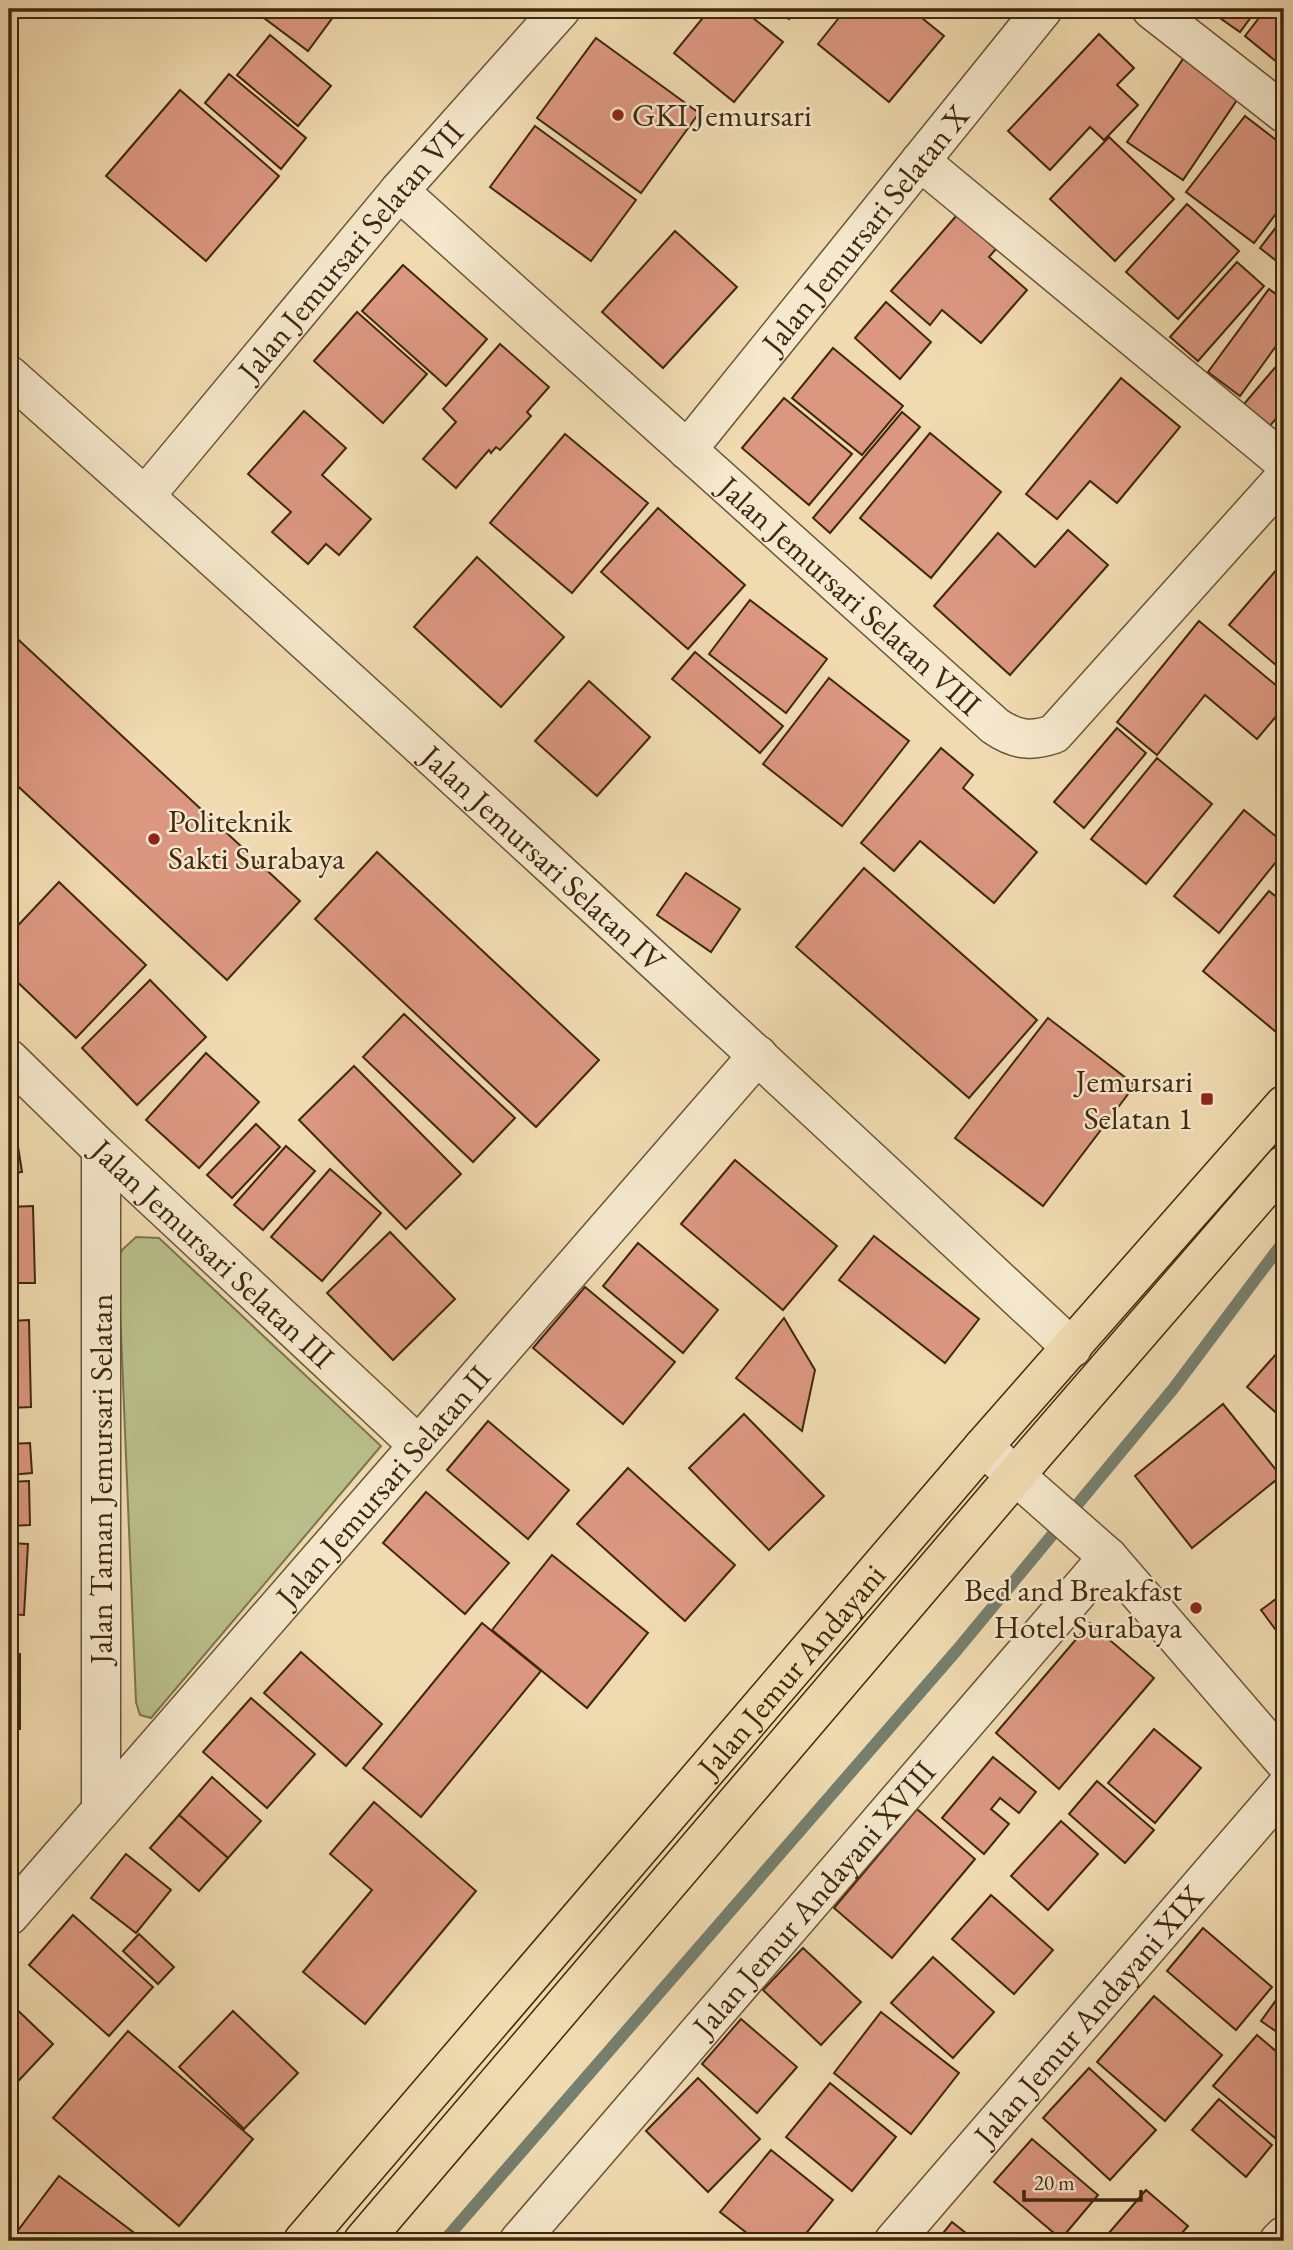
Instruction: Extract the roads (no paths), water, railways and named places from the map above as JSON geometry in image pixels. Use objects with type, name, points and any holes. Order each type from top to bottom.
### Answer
[{"type":"main road","name":"Jalan Jemur Andayani","points":[[303,2241],[980,1451],[1284,1105]]},
{"type":"main road","name":"Jalan Jemur Andayani","points":[[363,2241],[1284,1165]]},
{"type":"street","name":"Jalan Jemursari Selatan VII","points":[[145,496],[399,191],[561,9]]},
{"type":"street","name":"Jalan Jemursari Selatan X","points":[[687,450],[1043,9]]},
{"type":"street","points":[[1151,9],[1284,113]]},
{"type":"street","points":[[920,161],[1284,462]]},
{"type":"street","name":"Jalan Jemursari Selatan VIII","points":[[399,191],[1008,735],[1025,740],[1054,734],[1284,478]]},
{"type":"street","name":"Jalan Jemursari Selatan IV","points":[[9,375],[758,1055],[1072,1348]]},
{"type":"street","name":"Jalan Jemursari Selatan II","points":[[9,1916],[758,1055]]},
{"type":"street","name":"Jalan Jemursari Selatan III","points":[[9,1059],[101,1149],[418,1446]]},
{"type":"street","name":"Jalan Taman Jemursari Selatan","points":[[101,1149],[101,1810]]},
{"type":"street","points":[[980,1451],[1104,1561],[1284,1761]]},
{"type":"street","name":"Jalan Jemur Andayani XVIII","points":[[519,2241],[1104,1561]]},
{"type":"street","name":"Jalan Jemur Andayani XIX","points":[[894,2241],[1284,1789]]},
{"type":"street","points":[[1279,2241],[1284,2236]]},
{"type":"waterway","points":[[444,2241],[957,1650],[1173,1389],[1284,1241]]},
{"type":"place","name":"GKI Jemursari","points":[[618,115]]},
{"type":"place","name":"Politeknik Sakti Surabaya","points":[[154,839]]},
{"type":"place","name":"Jemursari Selatan 1","points":[[1207,1099]]},
{"type":"place","name":"Bed and Breakfast Hotel Surabaya","points":[[1196,1608]]}]
